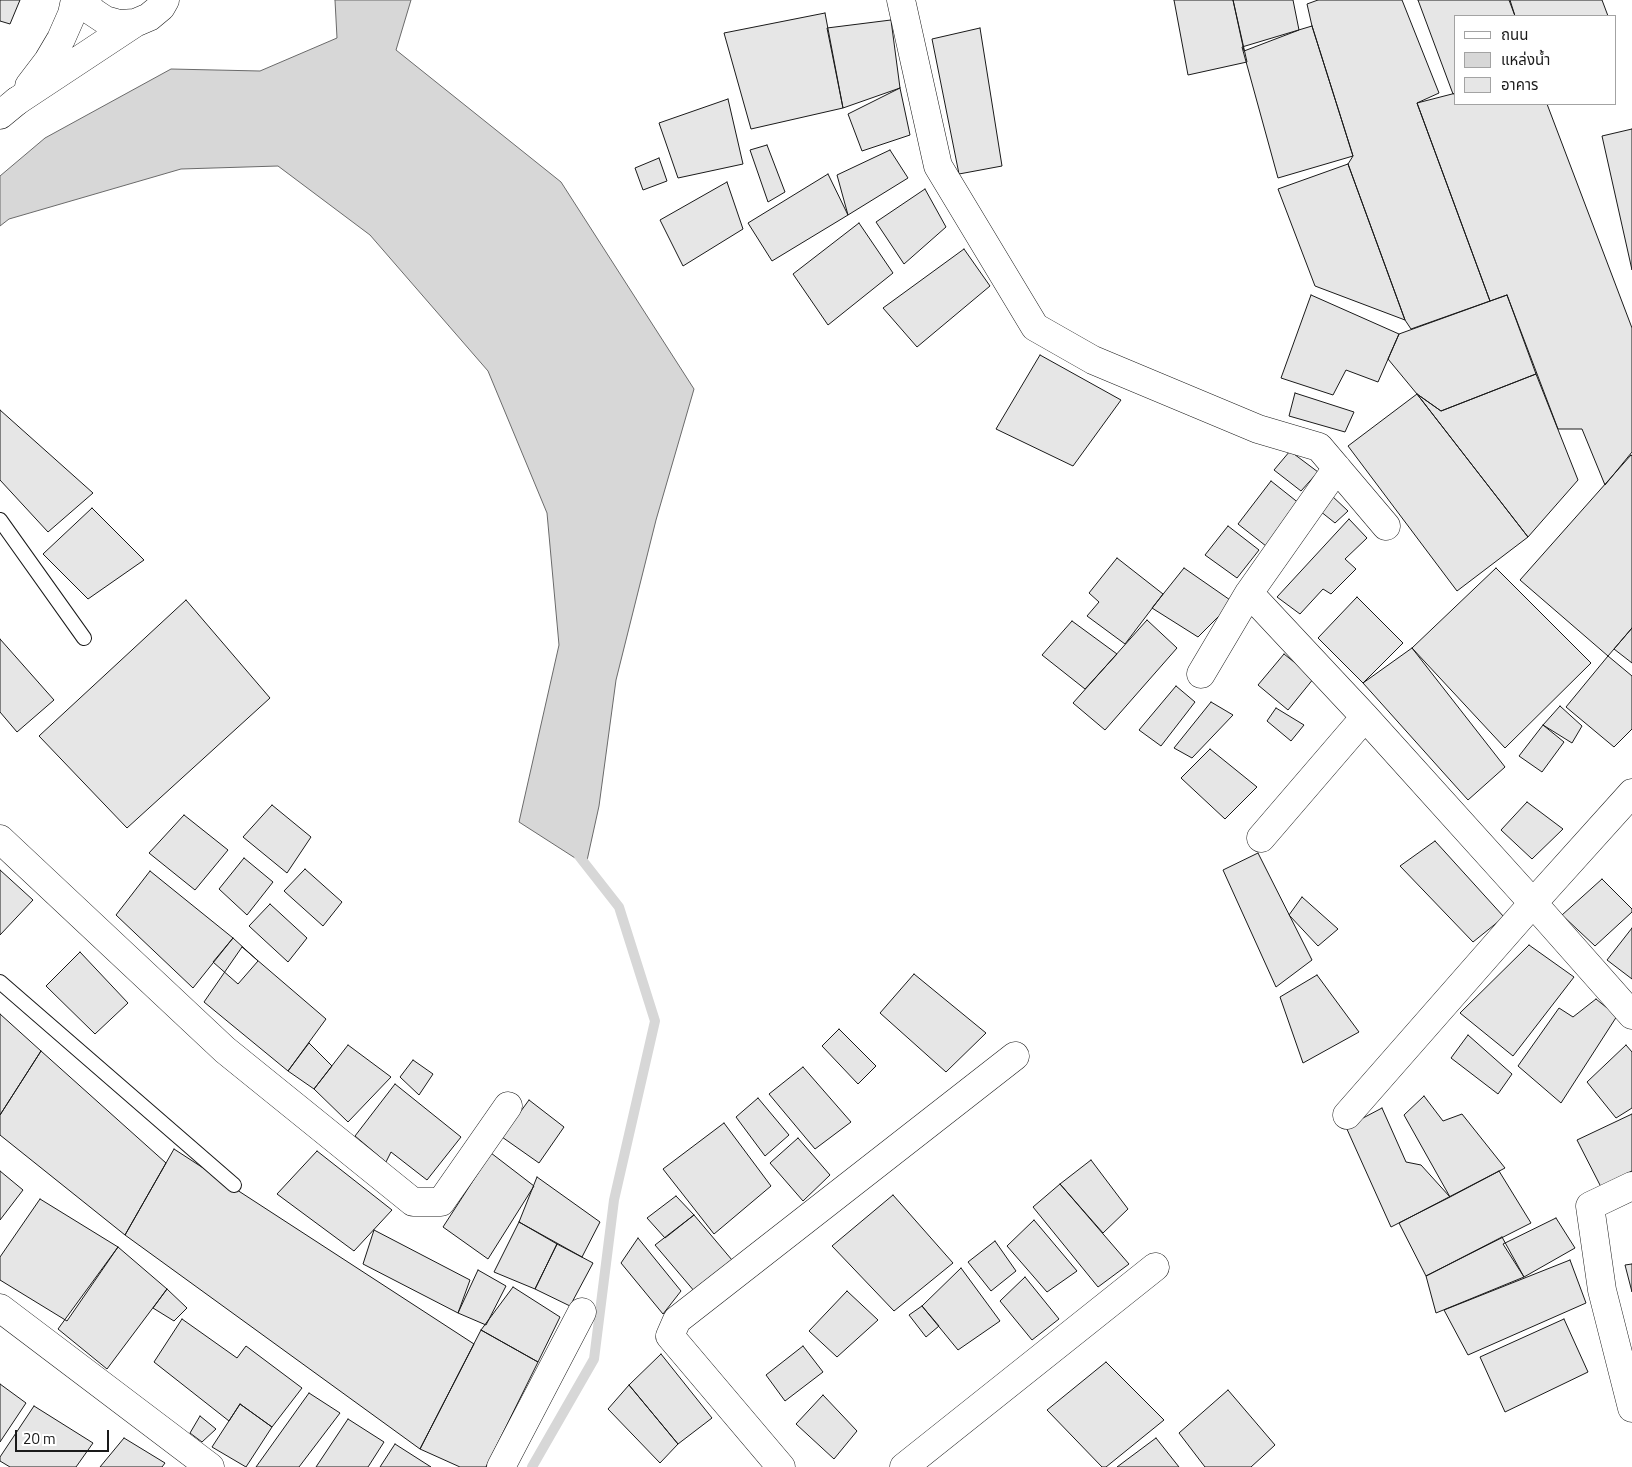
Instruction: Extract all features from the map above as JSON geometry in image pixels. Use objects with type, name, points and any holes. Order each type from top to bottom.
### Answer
[{"type":"street","points":[[9,108],[48,61],[62,39],[72,14],[75,0]]},
{"type":"street","points":[[83,0],[93,12],[105,20],[120,24],[135,23]]},
{"type":"street","points":[[901,0],[938,166],[1035,327],[1093,360],[1111,368],[1258,429],[1319,446],[1386,526]]},
{"type":"street","points":[[9,108],[135,23],[149,17],[166,2]]},
{"type":"street","points":[[1201,674],[1249,593],[1337,468]]},
{"type":"street","points":[[1249,593],[1365,717],[1632,1016]]},
{"type":"street","points":[[1261,838],[1365,717]]},
{"type":"street","points":[[1346,1115],[1632,793]]},
{"type":"street","points":[[0,839],[225,1050],[413,1202],[441,1202],[508,1106]]},
{"type":"street","points":[[781,1467],[670,1336],[677,1320],[1015,1056]]},
{"type":"street","points":[[1632,1186],[1590,1206],[1602,1290],[1632,1408]]},
{"type":"street","points":[[904,1467],[1155,1267]]},
{"type":"street","points":[[0,1308],[210,1467]]},
{"type":"street","points":[[502,1467],[582,1312]]},
{"type":"lane","points":[[0,520],[84,638]]},
{"type":"lane","points":[[0,982],[234,1185]]},
{"type":"water","points":[[335,0],[411,0],[396,50],[561,182],[694,389],[656,520],[616,680],[599,806],[586,865],[519,822],[559,645],[547,513],[488,371],[370,235],[278,166],[181,169],[9,219],[0,226],[0,176],[45,138],[171,69],[260,71],[337,38]]},
{"type":"building","points":[[0,0],[20,0],[10,24],[0,21]]},
{"type":"building","points":[[1174,0],[1233,0],[1247,62],[1188,75]]},
{"type":"building","points":[[1233,0],[1293,0],[1299,30],[1244,51]]},
{"type":"building","points":[[1318,0],[1402,0],[1439,93],[1417,103],[1490,301],[1411,329],[1405,320],[1348,164],[1353,156],[1312,26],[1307,4]]},
{"type":"building","points":[[1418,0],[1509,0],[1515,15],[1454,15],[1453,94]]},
{"type":"building","points":[[1510,0],[1602,0],[1608,15],[1515,15]]},
{"type":"building","points":[[825,13],[843,108],[751,129],[724,33]]},
{"type":"building","points":[[891,20],[900,88],[843,108],[827,28]]},
{"type":"building","points":[[1312,26],[1353,156],[1278,178],[1242,47]]},
{"type":"building","points":[[980,28],[1002,166],[959,174],[932,39]]},
{"type":"building","points":[[900,88],[910,135],[862,151],[848,114]]},
{"type":"building","points":[[1454,94],[1454,105],[1547,105],[1632,328],[1632,452],[1605,485],[1582,429],[1558,429],[1507,295],[1490,301],[1417,103]]},
{"type":"building","points":[[728,99],[743,164],[678,178],[659,123]]},
{"type":"building","points":[[1632,129],[1632,270],[1602,136]]},
{"type":"building","points":[[767,145],[785,192],[768,202],[750,150]]},
{"type":"building","points":[[890,150],[908,178],[848,215],[837,175]]},
{"type":"building","points":[[659,158],[667,181],[643,190],[635,168]]},
{"type":"building","points":[[1348,164],[1405,320],[1315,286],[1278,189]]},
{"type":"building","points":[[828,174],[848,215],[772,261],[748,223]]},
{"type":"building","points":[[727,182],[743,229],[683,266],[660,220]]},
{"type":"building","points":[[925,189],[946,227],[904,264],[876,222]]},
{"type":"building","points":[[859,223],[893,273],[828,325],[793,274]]},
{"type":"building","points":[[964,249],[990,286],[917,347],[883,308]]},
{"type":"building","points":[[1311,295],[1399,334],[1378,382],[1346,370],[1333,395],[1281,378]]},
{"type":"building","points":[[1507,295],[1536,374],[1441,411],[1417,394],[1388,359],[1399,334]]},
{"type":"building","points":[[1040,355],[1121,400],[1073,466],[996,429]]},
{"type":"building","points":[[1536,374],[1578,480],[1528,537],[1417,394],[1441,411]]},
{"type":"building","points":[[1295,393],[1354,412],[1345,432],[1289,416]]},
{"type":"building","points":[[1417,394],[1528,537],[1457,591],[1348,446]]},
{"type":"building","points":[[0,410],[93,493],[48,532],[0,480]]},
{"type":"building","points":[[1290,451],[1318,472],[1301,491],[1274,470]]},
{"type":"building","points":[[1631,455],[1632,628],[1608,656],[1520,580]]},
{"type":"building","points":[[1271,481],[1300,504],[1266,546],[1238,524]]},
{"type":"building","points":[[1331,495],[1348,511],[1335,523],[1320,511]]},
{"type":"building","points":[[92,508],[144,560],[88,599],[43,554]]},
{"type":"building","points":[[1349,519],[1367,538],[1345,559],[1356,569],[1331,594],[1323,589],[1300,614],[1277,597]]},
{"type":"building","points":[[1228,526],[1259,550],[1237,578],[1205,555]]},
{"type":"building","points":[[1117,558],[1163,594],[1125,644],[1087,616],[1099,602],[1089,593]]},
{"type":"building","points":[[1184,568],[1233,602],[1198,637],[1152,608]]},
{"type":"building","points":[[1496,568],[1591,663],[1505,748],[1412,648]]},
{"type":"building","points":[[1357,597],[1403,643],[1363,683],[1318,638]]},
{"type":"building","points":[[186,600],[270,698],[127,828],[39,736]]},
{"type":"building","points":[[1147,620],[1177,648],[1105,730],[1073,703]]},
{"type":"building","points":[[1072,621],[1117,654],[1085,689],[1042,655]]},
{"type":"building","points":[[1632,628],[1632,663],[1614,649]]},
{"type":"building","points":[[0,639],[54,700],[17,732],[0,712]]},
{"type":"building","points":[[1412,648],[1505,767],[1468,800],[1363,683]]},
{"type":"building","points":[[1284,654],[1314,678],[1288,710],[1258,685]]},
{"type":"building","points":[[1608,656],[1632,676],[1632,729],[1614,747],[1566,707]]},
{"type":"building","points":[[1176,686],[1195,702],[1161,746],[1139,730]]},
{"type":"building","points":[[1211,702],[1233,715],[1192,758],[1174,748]]},
{"type":"building","points":[[1560,706],[1582,726],[1572,743],[1543,725]]},
{"type":"building","points":[[1276,708],[1304,725],[1291,741],[1267,721]]},
{"type":"building","points":[[1543,725],[1564,742],[1542,772],[1519,756]]},
{"type":"building","points":[[1210,749],[1257,787],[1225,819],[1181,778]]},
{"type":"building","points":[[1527,802],[1563,829],[1532,859],[1501,830]]},
{"type":"building","points":[[272,805],[311,837],[287,873],[243,837]]},
{"type":"building","points":[[184,815],[228,850],[195,890],[149,853]]},
{"type":"building","points":[[1435,841],[1504,917],[1473,942],[1400,866]]},
{"type":"building","points":[[1258,853],[1312,960],[1276,987],[1223,870]]},
{"type":"building","points":[[244,858],[273,882],[247,915],[219,889]]},
{"type":"building","points":[[305,869],[342,902],[323,926],[284,891]]},
{"type":"building","points":[[0,870],[33,900],[0,935]]},
{"type":"building","points":[[150,871],[233,938],[193,988],[116,915]]},
{"type":"building","points":[[1602,879],[1632,909],[1632,912],[1595,946],[1562,915]]},
{"type":"building","points":[[1302,897],[1338,929],[1318,946],[1289,915]]},
{"type":"building","points":[[270,904],[307,938],[288,962],[249,926]]},
{"type":"building","points":[[1632,928],[1632,979],[1607,960]]},
{"type":"building","points":[[233,938],[258,961],[238,984],[213,962]]},
{"type":"building","points":[[1529,945],[1574,977],[1513,1056],[1460,1013]]},
{"type":"building","points":[[242,947],[326,1019],[288,1071],[204,1002]]},
{"type":"building","points":[[80,952],[128,1003],[95,1034],[46,986]]},
{"type":"building","points":[[914,974],[986,1033],[946,1072],[880,1013]]},
{"type":"building","points":[[1317,975],[1359,1032],[1303,1063],[1280,997]]},
{"type":"building","points":[[1596,999],[1617,1016],[1561,1103],[1518,1066],[1559,1008],[1573,1017]]},
{"type":"building","points":[[0,1014],[41,1051],[0,1115]]},
{"type":"building","points":[[839,1029],[876,1066],[858,1084],[822,1046]]},
{"type":"building","points":[[1468,1035],[1512,1074],[1498,1094],[1451,1058]]},
{"type":"building","points":[[309,1043],[332,1066],[314,1089],[288,1071]]},
{"type":"building","points":[[348,1045],[391,1077],[348,1122],[314,1089]]},
{"type":"building","points":[[1626,1045],[1632,1052],[1632,1108],[1616,1118],[1587,1082]]},
{"type":"building","points":[[41,1051],[166,1163],[125,1235],[0,1135],[0,1115]]},
{"type":"building","points":[[413,1060],[433,1074],[419,1095],[400,1077]]},
{"type":"building","points":[[803,1067],[851,1122],[815,1149],[769,1094]]},
{"type":"building","points":[[395,1084],[461,1137],[427,1180],[391,1152],[386,1162],[355,1136]]},
{"type":"building","points":[[1424,1096],[1443,1121],[1462,1114],[1505,1168],[1450,1197],[1404,1115]]},
{"type":"building","points":[[758,1098],[789,1135],[765,1156],[736,1117]]},
{"type":"building","points":[[529,1100],[564,1127],[539,1163],[502,1137]]},
{"type":"building","points":[[1382,1108],[1406,1162],[1421,1165],[1450,1197],[1391,1227],[1346,1127]]},
{"type":"building","points":[[1632,1114],[1632,1171],[1601,1187],[1577,1140]]},
{"type":"building","points":[[724,1123],[771,1186],[714,1234],[663,1169]]},
{"type":"building","points":[[798,1138],[830,1175],[803,1201],[770,1163]]},
{"type":"building","points":[[174,1149],[474,1344],[420,1449],[125,1235]]},
{"type":"building","points":[[317,1151],[392,1210],[354,1251],[277,1194]]},
{"type":"building","points":[[491,1153],[534,1186],[488,1259],[443,1227]]},
{"type":"building","points":[[1091,1160],[1128,1209],[1103,1233],[1060,1184]]},
{"type":"building","points":[[0,1171],[23,1190],[0,1220]]},
{"type":"building","points":[[1499,1171],[1531,1223],[1426,1276],[1399,1223]]},
{"type":"building","points":[[537,1177],[600,1222],[582,1257],[519,1222]]},
{"type":"building","points":[[1060,1184],[1129,1264],[1098,1287],[1033,1207]]},
{"type":"building","points":[[893,1195],[953,1263],[894,1311],[832,1246]]},
{"type":"building","points":[[676,1196],[694,1215],[665,1238],[647,1218]]},
{"type":"building","points":[[40,1199],[118,1247],[67,1321],[0,1280],[0,1257]]},
{"type":"building","points":[[694,1215],[732,1260],[695,1292],[655,1245]]},
{"type":"building","points":[[1556,1218],[1575,1248],[1524,1277],[1503,1244]]},
{"type":"building","points":[[1034,1220],[1077,1271],[1047,1292],[1007,1246]]},
{"type":"building","points":[[519,1222],[557,1244],[535,1289],[494,1272]]},
{"type":"building","points":[[374,1230],[470,1280],[458,1313],[363,1264]]},
{"type":"building","points":[[1502,1237],[1524,1277],[1436,1313],[1426,1276]]},
{"type":"building","points":[[638,1238],[681,1291],[663,1314],[621,1263]]},
{"type":"building","points":[[995,1241],[1016,1271],[991,1291],[968,1262]]},
{"type":"building","points":[[557,1244],[593,1263],[570,1306],[535,1289]]},
{"type":"building","points":[[118,1247],[167,1289],[107,1369],[58,1329]]},
{"type":"building","points":[[1570,1260],[1586,1303],[1468,1355],[1444,1310]]},
{"type":"building","points":[[1632,1264],[1632,1292],[1625,1265]]},
{"type":"building","points":[[961,1268],[1000,1321],[958,1350],[922,1306]]},
{"type":"building","points":[[478,1270],[506,1286],[486,1325],[458,1313]]},
{"type":"building","points":[[1025,1277],[1059,1319],[1032,1340],[1000,1301]]},
{"type":"building","points":[[513,1287],[560,1317],[538,1362],[481,1330]]},
{"type":"building","points":[[167,1289],[187,1308],[174,1321],[153,1308]]},
{"type":"building","points":[[847,1291],[878,1320],[837,1357],[809,1331]]},
{"type":"building","points":[[922,1306],[939,1326],[926,1337],[909,1315]]},
{"type":"building","points":[[182,1319],[237,1358],[246,1346],[302,1388],[272,1427],[240,1404],[229,1421],[154,1362]]},
{"type":"building","points":[[1564,1319],[1588,1372],[1505,1412],[1480,1357]]},
{"type":"building","points":[[481,1330],[538,1362],[486,1467],[460,1467],[420,1449]]},
{"type":"building","points":[[803,1346],[823,1372],[785,1401],[766,1375]]},
{"type":"building","points":[[661,1354],[712,1418],[678,1444],[629,1385]]},
{"type":"building","points":[[1106,1362],[1164,1420],[1106,1467],[1102,1467],[1047,1410]]},
{"type":"building","points":[[0,1384],[26,1403],[0,1442]]},
{"type":"building","points":[[629,1385],[678,1444],[660,1463],[608,1409]]},
{"type":"building","points":[[1228,1390],[1275,1445],[1251,1467],[1205,1467],[1179,1433]]},
{"type":"building","points":[[309,1393],[340,1413],[299,1467],[256,1467]]},
{"type":"building","points":[[823,1395],[857,1431],[834,1459],[796,1424]]},
{"type":"building","points":[[240,1404],[272,1427],[246,1467],[212,1447]]},
{"type":"building","points":[[34,1406],[93,1443],[76,1467],[10,1467],[0,1461],[0,1457]]},
{"type":"building","points":[[200,1416],[216,1429],[202,1442],[190,1433]]},
{"type":"building","points":[[348,1419],[384,1442],[368,1467],[316,1467]]},
{"type":"building","points":[[124,1438],[165,1463],[162,1467],[100,1467]]},
{"type":"building","points":[[1156,1438],[1179,1467],[1117,1467]]},
{"type":"building","points":[[395,1444],[431,1467],[380,1467]]},
{"type":"waterway","points":[[532,1467],[594,1359],[614,1200],[655,1021],[619,907],[579,856]]}]
